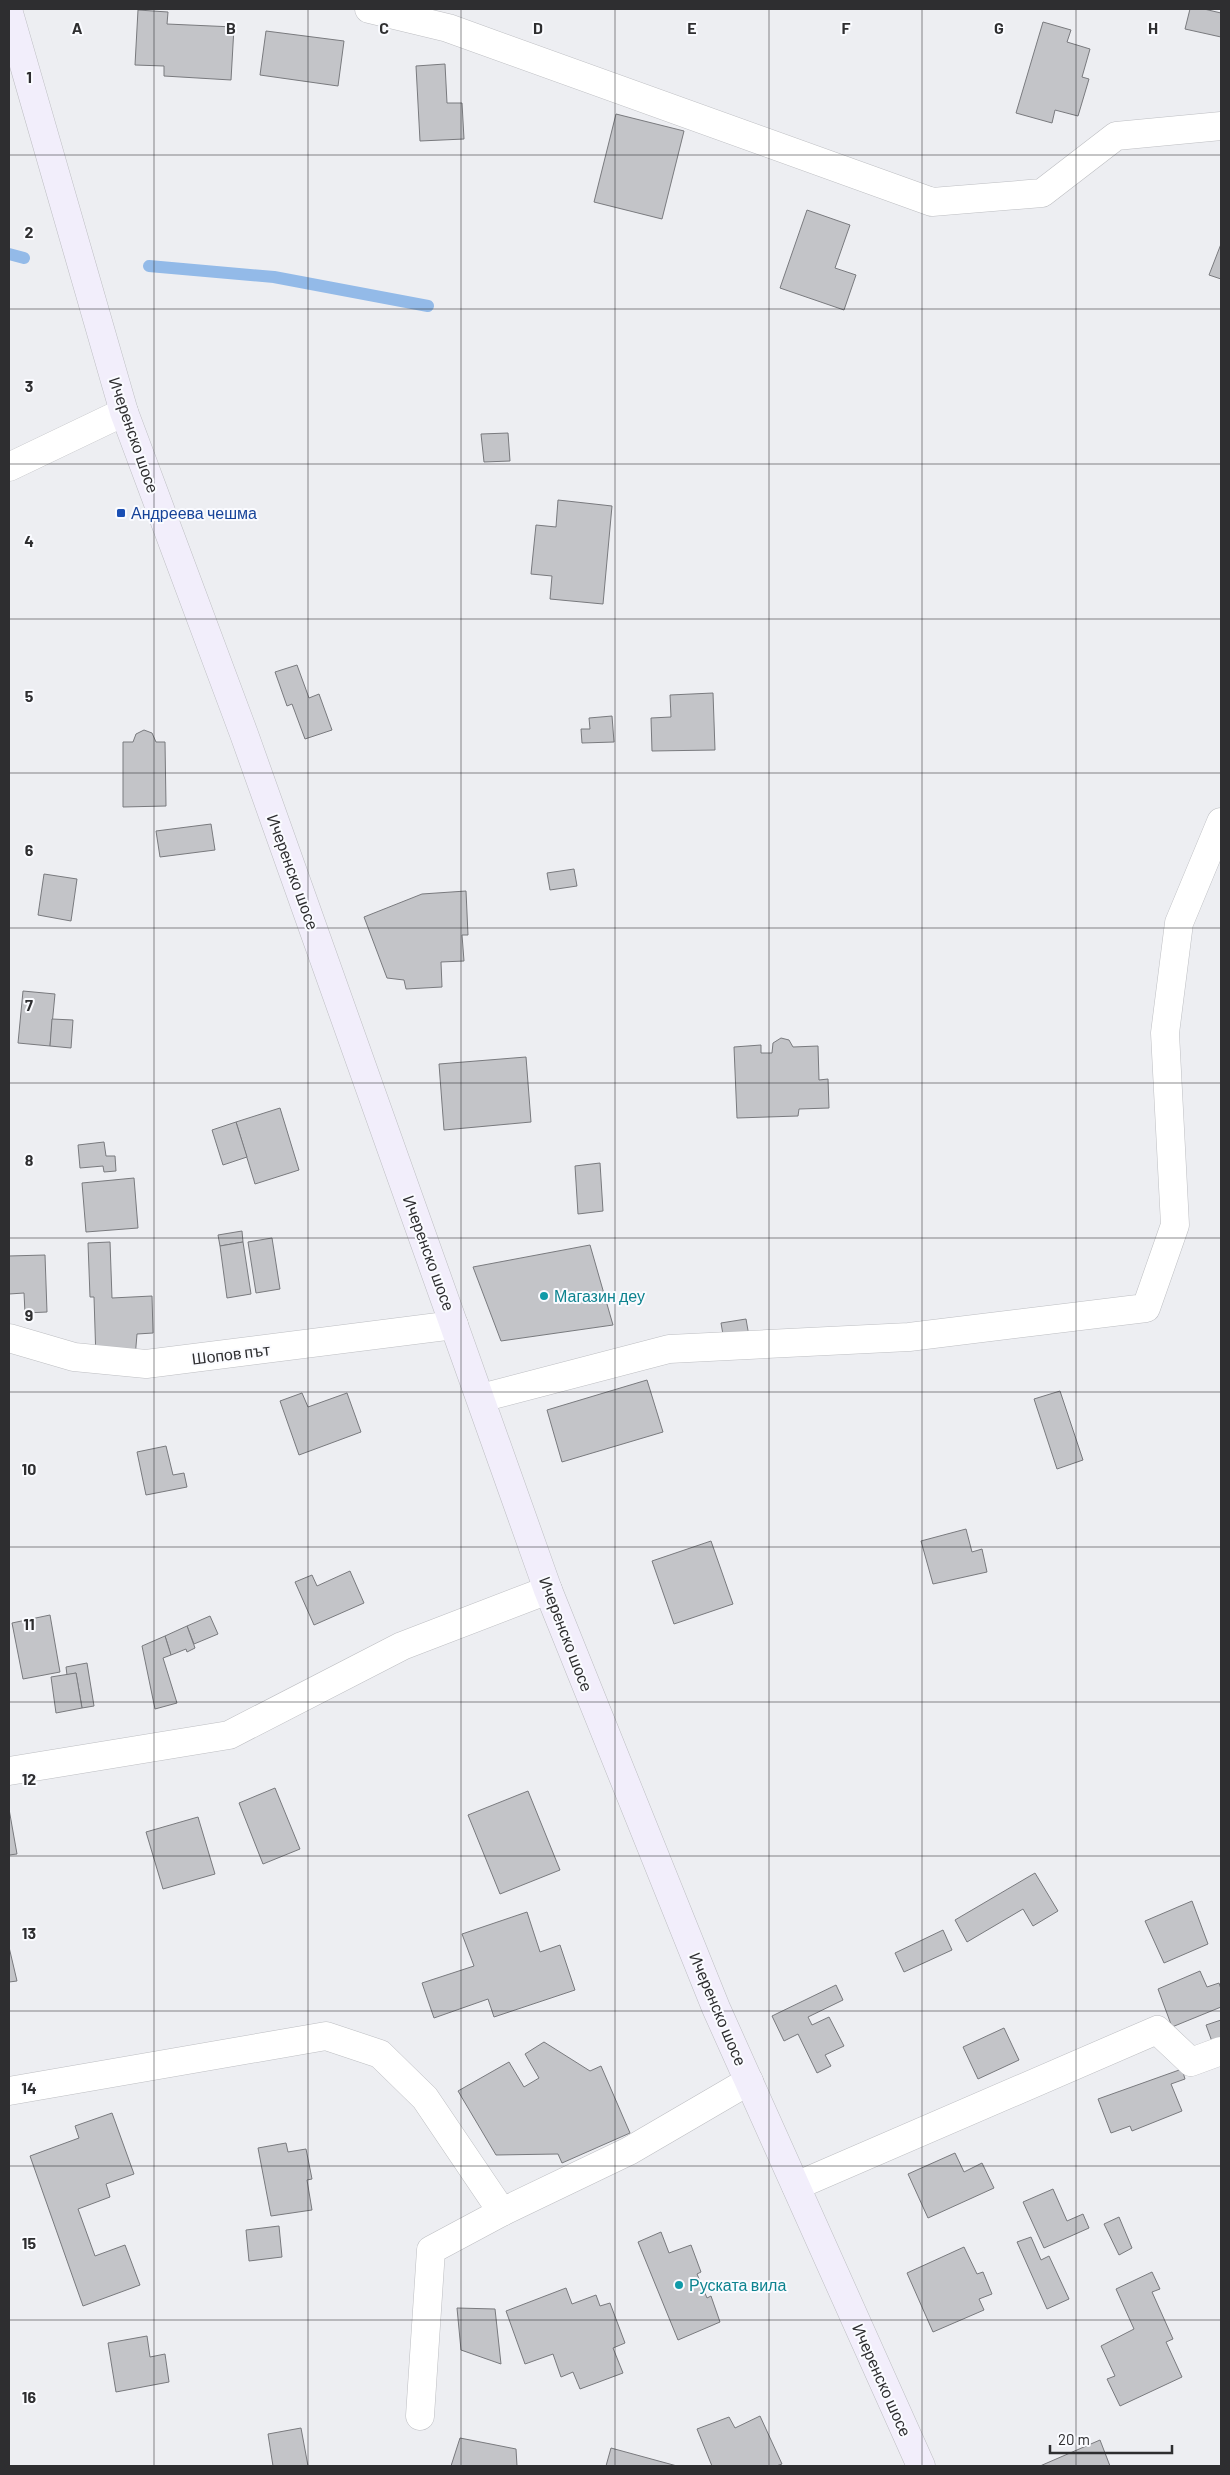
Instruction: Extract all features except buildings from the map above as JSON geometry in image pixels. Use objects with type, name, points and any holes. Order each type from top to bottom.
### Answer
[{"type":"street","points":[[369,9],[448,28],[932,202],[1042,193],[1116,136],[1221,126]]},
{"type":"street","name":"Ичеренско шосе","points":[[9,13],[124,412],[244,734],[548,1590],[716,2008],[921,2466]]},
{"type":"street","points":[[9,467],[124,412]]},
{"type":"street","points":[[481,1398],[669,1349],[909,1337],[1146,1308],[1175,1225],[1165,1034],[1179,923],[1221,822]]},
{"type":"street","name":"Шопов път","points":[[9,1338],[74,1356],[146,1364],[454,1325]]},
{"type":"street","points":[[9,1771],[229,1735],[402,1646],[548,1590]]},
{"type":"street","points":[[796,2186],[1157,2030],[1191,2062],[1221,2051]]},
{"type":"street","points":[[9,2091],[326,2036],[380,2054],[426,2098],[502,2212]]},
{"type":"street","points":[[420,2416],[431,2250],[502,2212],[629,2151],[749,2081]]},
{"type":"waterway","points":[[9,254],[24,258]]},
{"type":"waterway","points":[[149,266],[274,277],[428,306]]},
{"type":"place","name":"Андреева чешма","points":[[121,513]]},
{"type":"place","name":"Магазин деу","points":[[544,1296]]},
{"type":"place","name":"Руската вила","points":[[679,2285]]}]
